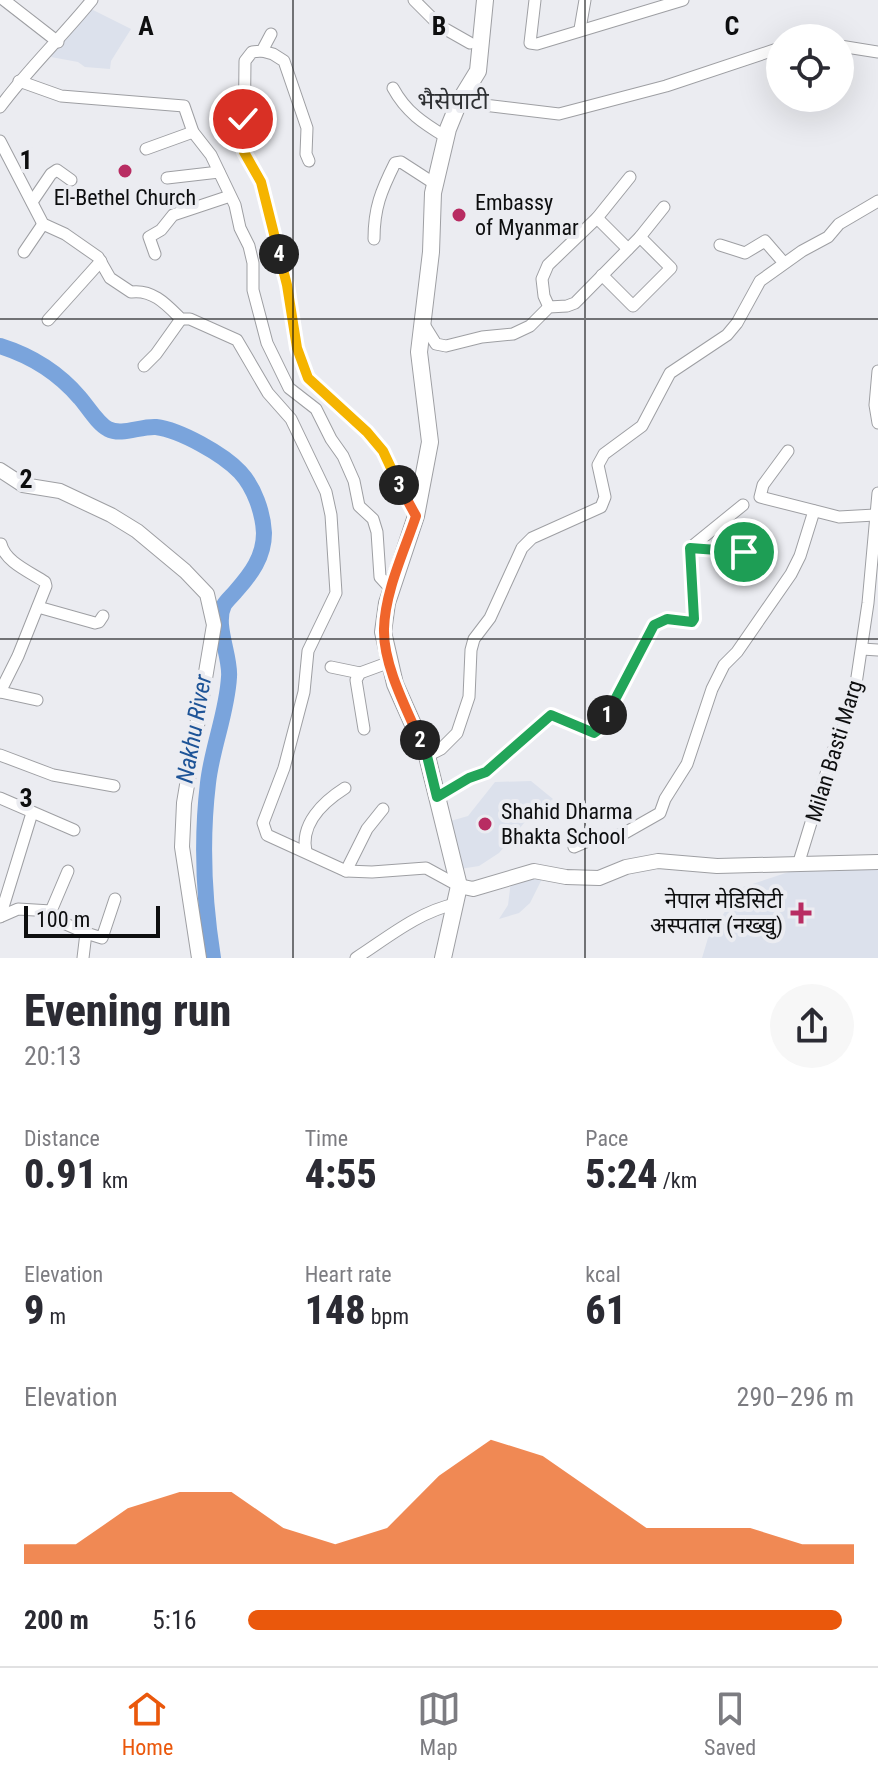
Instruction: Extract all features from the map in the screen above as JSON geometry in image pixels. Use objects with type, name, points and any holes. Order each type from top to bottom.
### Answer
[{"type":"main road","points":[[463,95],[474,0]]},
{"type":"main road","points":[[443,958],[459,886],[427,756],[395,684],[383,632],[387,603],[416,516],[430,442],[419,352],[431,252],[435,184],[446,137],[463,95],[478,71],[485,0]]},
{"type":"street","points":[[4,0],[58,42]]},
{"type":"street","points":[[0,107],[19,81],[58,42],[92,0]]},
{"type":"street","points":[[414,0],[440,26],[470,43]]},
{"type":"street","points":[[535,0],[530,43],[537,44],[683,0]]},
{"type":"street","points":[[580,29],[585,0]]},
{"type":"street","points":[[628,16],[630,0]]},
{"type":"street","points":[[262,51],[271,34]]},
{"type":"street","points":[[854,48],[878,52]]},
{"type":"street","points":[[309,161],[306,154],[307,128],[284,61],[273,54],[252,52],[245,61],[243,143],[247,159],[261,182],[287,285],[297,348],[308,378],[367,432],[383,451],[416,516]]},
{"type":"street","points":[[463,95],[559,114],[666,86],[766,53]]},
{"type":"street","points":[[19,81],[61,96],[184,106],[193,132],[211,155],[219,172],[249,246],[253,263],[253,290],[267,343],[289,388],[316,409],[343,456],[354,481],[359,506],[373,519],[377,532],[380,577],[391,589]]},
{"type":"street","points":[[393,88],[403,107],[446,137]]},
{"type":"street","points":[[146,149],[193,132]]},
{"type":"street","points":[[0,141],[43,224],[65,234],[101,261],[110,278],[119,285],[131,292],[140,291],[159,298],[181,319],[190,319],[237,340],[268,393],[291,419],[326,492],[331,515],[336,593],[308,651],[304,692],[284,768],[263,823],[267,835],[346,871],[426,868],[459,886],[473,889],[534,871],[566,877],[599,878],[626,867],[658,861],[717,866],[878,862]]},
{"type":"street","points":[[374,239],[374,214],[395,163],[401,162],[435,184]]},
{"type":"street","points":[[32,202],[57,170],[71,180]]},
{"type":"street","points":[[167,178],[219,172]]},
{"type":"street","points":[[549,307],[542,279],[548,265],[597,218],[630,177]]},
{"type":"street","points":[[155,254],[149,237],[161,230],[173,215],[230,196]]},
{"type":"street","points":[[427,756],[441,749],[457,733],[469,697],[474,639],[490,618],[522,548],[532,538],[601,507],[605,497],[598,465],[604,454],[642,426],[670,373],[678,365],[715,346],[727,335],[760,281],[828,237],[839,224],[878,201]]},
{"type":"street","points":[[423,323],[436,344],[446,346],[482,337],[513,334],[530,326],[549,307],[575,303],[640,237],[664,207]]},
{"type":"street","points":[[597,218],[628,249]]},
{"type":"street","points":[[24,252],[43,224]]},
{"type":"street","points":[[602,275],[633,306],[671,268],[640,237]]},
{"type":"street","points":[[720,245],[745,253],[765,241],[784,263]]},
{"type":"street","points":[[48,320],[101,261]]},
{"type":"street","points":[[144,366],[181,319]]},
{"type":"street","points":[[878,371],[875,405],[878,423]]},
{"type":"street","points":[[788,451],[763,485],[760,497],[839,517],[875,515]]},
{"type":"street","points":[[0,470],[23,485],[60,491],[111,515],[137,531],[207,594],[214,625],[184,803],[182,847],[199,958]]},
{"type":"street","name":"Milan Basti Marg","points":[[798,865],[833,751],[853,704],[873,604],[878,493]]},
{"type":"street","points":[[690,548],[743,505]]},
{"type":"street","points":[[574,847],[623,834],[660,813],[687,764],[712,689],[724,665],[737,652],[791,574],[814,511]]},
{"type":"street","points":[[1,544],[9,559],[45,582],[46,586],[0,692],[37,700]]},
{"type":"street","points":[[690,548],[744,552]]},
{"type":"street","points":[[437,797],[486,772],[551,715],[594,733],[601,728],[654,625],[667,619],[692,622],[694,619],[690,548]]},
{"type":"street","points":[[38,607],[95,623],[103,616]]},
{"type":"street","points":[[862,649],[878,650]]},
{"type":"street","points":[[331,667],[360,673],[390,662]]},
{"type":"street","points":[[360,673],[356,680],[364,729]]},
{"type":"street","points":[[0,755],[53,775],[114,786]]},
{"type":"street","points":[[306,852],[304,839],[309,825],[322,806],[345,788]]},
{"type":"street","points":[[0,798],[74,830]]},
{"type":"street","points":[[346,871],[367,829],[383,809]]},
{"type":"street","points":[[1,917],[32,813]]},
{"type":"street","points":[[51,911],[68,871]]},
{"type":"street","points":[[1,917],[18,909],[51,911],[59,921],[102,938],[115,899]]},
{"type":"street","points":[[356,958],[420,917],[455,904]]},
{"type":"street","points":[[83,958],[86,933]]},
{"type":"shaded area","points":[[91,9],[131,29],[111,61],[110,69],[85,67],[78,62],[51,57]]},
{"type":"shaded area","name":"Shahid Dharma Bhakta School","points":[[531,781],[553,799],[529,817],[499,853],[479,866],[460,869],[447,822],[468,816],[495,782]]},
{"type":"shaded area","name":"नेपाल मेडिसिटी अस्पताल (नख्खु)","points":[[801,868],[878,868],[878,958],[702,958],[708,938],[740,888]]},
{"type":"shaded area","points":[[529,877],[542,879],[530,903],[519,913],[499,919],[508,905],[511,881]]},
{"type":"waterway","name":"Nakhu River","points":[[0,346],[34,360],[53,373],[108,429],[119,432],[150,427],[166,429],[212,451],[240,472],[250,485],[260,508],[264,533],[262,550],[251,572],[225,603],[221,613],[229,677],[210,770],[204,849],[207,915],[213,958]]},
{"type":"place","name":"El-Bethel Church","points":[[125,171]]},
{"type":"place","name":"Embassy of Myanmar","points":[[459,215]]},
{"type":"place","name":"Shahid Dharma Bhakta School","points":[[485,824]]},
{"type":"place","name":"नेपाल मेडिसिटी अस्पताल (नख्खु)","points":[[801,913]]},
{"type":"district","name":"भैसेपाटी","points":[[453,101]]},
{"type":"route","points":[[243,119],[244,152],[261,182],[287,285],[297,348],[308,378],[367,432],[383,451],[416,516],[387,603],[383,632],[395,684],[427,756],[437,797],[486,772],[551,715],[594,733],[601,728],[654,625],[667,619],[692,622],[694,619],[690,548],[744,552]]}]
